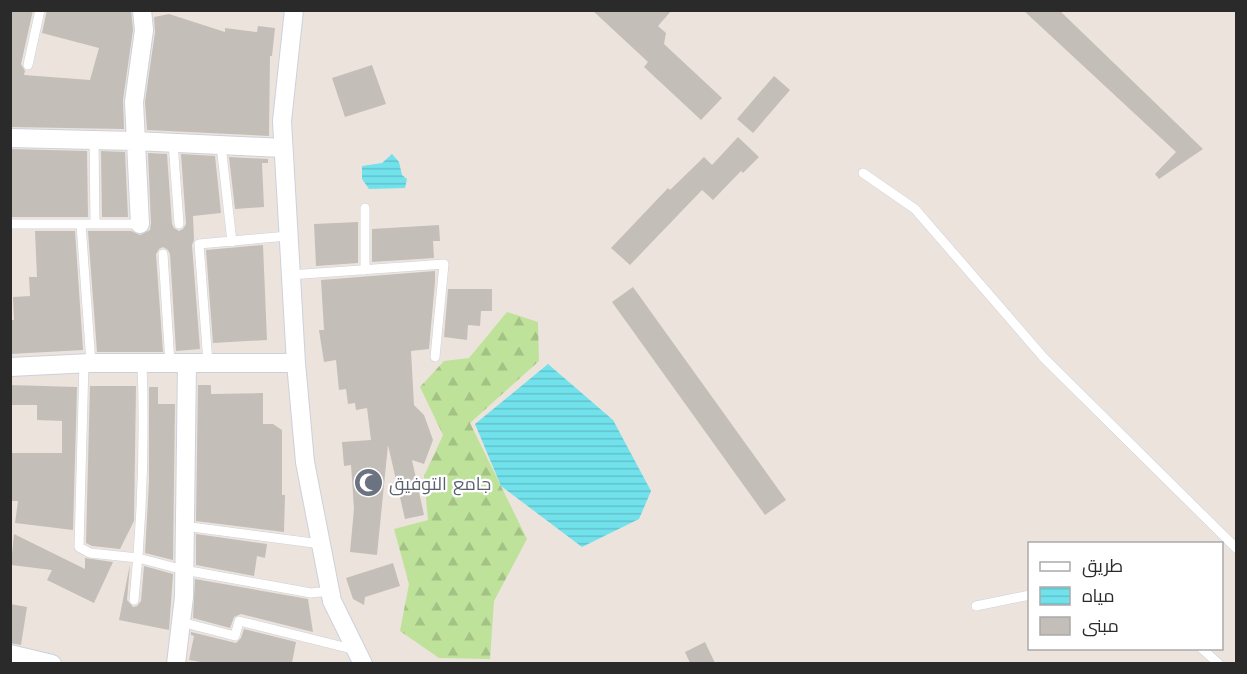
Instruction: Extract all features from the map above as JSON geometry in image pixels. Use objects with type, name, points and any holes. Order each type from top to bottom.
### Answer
[{"type":"street","points":[[140,224],[134,102],[144,30],[142,10]]},
{"type":"street","points":[[294,10],[282,121],[296,363],[305,462],[332,602],[358,659]]},
{"type":"street","points":[[10,138],[173,142],[283,148]]},
{"type":"street","points":[[10,367],[87,363],[296,363]]},
{"type":"street","points":[[176,663],[184,570],[179,363]]},
{"type":"street","points":[[10,654],[33,661],[52,663]]},
{"type":"lane","points":[[28,65],[40,10]]},
{"type":"lane","points":[[94,140],[95,224]]},
{"type":"lane","points":[[173,142],[179,224]]},
{"type":"lane","points":[[221,145],[232,242]]},
{"type":"lane","points":[[863,173],[915,209],[1044,358],[1236,548]]},
{"type":"lane","points":[[365,208],[365,270]]},
{"type":"lane","points":[[10,224],[140,224]]},
{"type":"lane","points":[[81,224],[87,363],[79,547],[90,553],[138,558],[184,570],[311,593],[330,591]]},
{"type":"lane","points":[[208,363],[199,244],[288,236]]},
{"type":"lane","points":[[163,254],[179,363]]},
{"type":"lane","points":[[291,275],[444,264],[435,357]]},
{"type":"lane","points":[[134,600],[144,409],[142,363]]},
{"type":"lane","points":[[184,526],[321,544]]},
{"type":"lane","points":[[976,606],[1028,595]]},
{"type":"lane","points":[[181,622],[235,636],[239,621],[358,659]]},
{"type":"lane","points":[[1203,650],[1219,663]]},
{"type":"green space","points":[[507,312],[538,322],[539,361],[470,423],[527,539],[494,601],[490,659],[439,658],[400,631],[409,584],[394,529],[428,520],[424,476],[443,435],[420,387],[444,361],[469,358]]},
{"type":"water","points":[[392,154],[399,162],[402,175],[407,179],[405,188],[369,189],[362,179],[362,166],[382,163]]},
{"type":"water","points":[[548,364],[613,420],[651,491],[639,519],[582,547],[501,486],[475,424]]},
{"type":"building","points":[[12,10],[33,10],[21,64],[25,71],[24,75],[90,80],[99,48],[42,33],[47,10],[131,10],[133,30],[123,100],[124,129],[10,127]]},
{"type":"building","points":[[592,10],[672,10],[658,26],[666,33],[664,44],[722,98],[701,120],[644,67],[648,62]]},
{"type":"building","points":[[1023,10],[1059,10],[1203,149],[1159,179],[1155,174],[1176,152]]},
{"type":"building","points":[[169,14],[225,32],[225,28],[257,32],[258,26],[275,28],[272,56],[270,56],[269,136],[147,130],[145,102],[155,32],[154,17]]},
{"type":"building","points":[[372,65],[386,104],[345,117],[332,78]]},
{"type":"building","points":[[774,76],[790,90],[753,133],[737,119]]},
{"type":"building","points":[[738,137],[759,157],[743,173],[741,171],[713,200],[702,190],[630,265],[611,248],[668,188],[670,190],[704,157],[712,165]]},
{"type":"building","points":[[10,149],[87,151],[88,217],[10,217]]},
{"type":"building","points":[[101,151],[125,152],[128,217],[102,217]]},
{"type":"building","points":[[148,153],[167,154],[172,224],[179,231],[186,224],[181,154],[215,156],[221,213],[193,216],[194,240],[192,245],[200,349],[176,351],[170,254],[163,247],[156,254],[163,352],[97,352],[88,231],[131,231],[140,235],[150,230]]},
{"type":"building","points":[[229,157],[268,159],[268,163],[262,163],[264,207],[235,209]]},
{"type":"building","points":[[358,222],[358,263],[316,266],[314,224]]},
{"type":"building","points":[[439,225],[440,241],[433,241],[434,258],[372,262],[372,229]]},
{"type":"building","points":[[35,231],[75,231],[83,350],[10,354],[10,320],[14,320],[13,297],[30,296],[29,277],[37,277]]},
{"type":"building","points":[[263,245],[267,340],[213,343],[206,250]]},
{"type":"building","points":[[435,271],[429,349],[411,351],[414,405],[424,415],[433,440],[424,464],[412,460],[424,515],[405,519],[388,445],[377,555],[350,552],[354,509],[351,465],[344,466],[342,442],[371,440],[367,408],[356,410],[355,403],[348,404],[346,389],[339,390],[336,360],[324,362],[319,330],[324,330],[321,280]]},
{"type":"building","points":[[633,287],[786,500],[765,515],[612,302]]},
{"type":"building","points":[[448,289],[492,289],[492,311],[481,311],[480,326],[468,325],[467,340],[444,337]]},
{"type":"building","points":[[10,385],[77,387],[73,530],[15,523],[18,501],[11,501],[11,453],[62,453],[62,421],[37,420],[37,405],[10,405]]},
{"type":"building","points":[[198,385],[211,385],[211,394],[263,393],[263,424],[273,424],[282,430],[284,532],[196,521]]},
{"type":"building","points":[[90,386],[136,386],[134,521],[120,549],[92,546],[86,543]]},
{"type":"building","points":[[149,387],[158,387],[158,404],[175,404],[173,560],[145,553],[149,482]]},
{"type":"building","points":[[14,534],[85,569],[85,558],[113,562],[94,603],[47,580],[52,570],[11,565]]},
{"type":"building","points":[[196,534],[267,544],[265,558],[257,556],[254,576],[196,565]]},
{"type":"building","points":[[393,563],[400,586],[365,597],[364,605],[353,599],[346,578]]},
{"type":"building","points":[[130,564],[127,600],[133,607],[141,601],[144,566],[173,574],[169,630],[119,620]]},
{"type":"building","points":[[195,579],[308,599],[313,632],[241,614],[234,617],[230,628],[193,618]]},
{"type":"building","points":[[10,604],[27,607],[21,645],[10,643]]},
{"type":"building","points":[[244,629],[296,642],[292,663],[207,663],[189,660],[194,636],[191,632],[236,643],[241,638]]},
{"type":"building","points":[[705,642],[715,663],[690,663],[685,652]]},
{"type":"place","name":"جامع التوفيق","points":[[368,483]]}]
